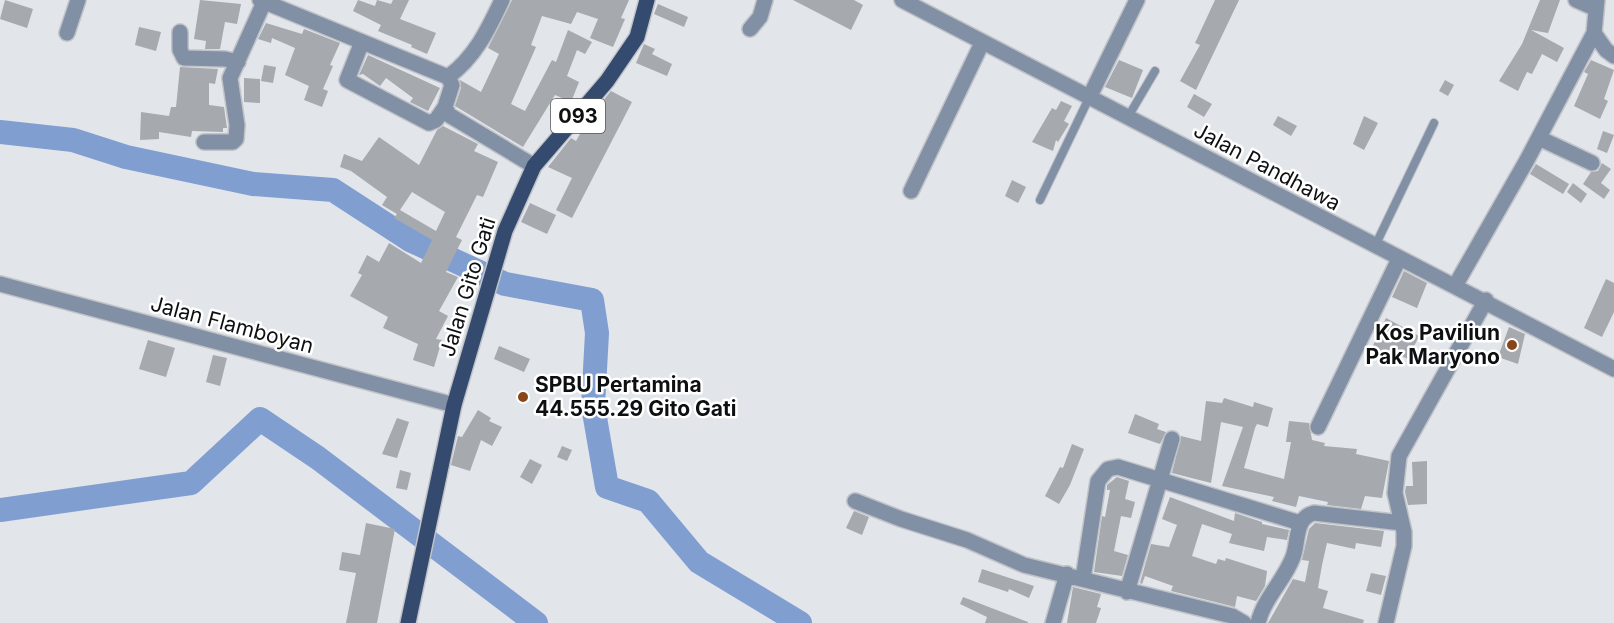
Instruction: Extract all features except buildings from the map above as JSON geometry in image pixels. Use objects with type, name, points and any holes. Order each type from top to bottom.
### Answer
[{"type":"main road","name":"Jalan Gito Gati","points":[[408,623],[434,509],[453,405],[505,231],[534,166],[613,73],[637,37],[647,0]]},
{"type":"street","points":[[67,33],[78,0]]},
{"type":"street","points":[[448,77],[463,66],[475,51],[502,0]]},
{"type":"street","points":[[750,29],[762,12],[765,0]]},
{"type":"street","name":"Jalan Pandhawa","points":[[902,0],[1374,247],[1486,300],[1614,369]]},
{"type":"street","points":[[1089,98],[1137,0]]},
{"type":"street","points":[[1455,286],[1539,138],[1594,33],[1595,4],[1576,0]]},
{"type":"street","points":[[204,142],[233,142],[236,139],[237,125],[230,85],[231,75],[263,1],[448,77],[452,85],[445,107],[436,120],[429,123],[347,80],[362,42]]},
{"type":"street","points":[[180,32],[180,50],[184,58],[225,59],[238,62]]},
{"type":"street","points":[[1594,33],[1606,51],[1614,56]]},
{"type":"street","points":[[911,191],[982,43]]},
{"type":"street","points":[[445,107],[449,115],[534,166]]},
{"type":"street","points":[[1539,138],[1592,163]]},
{"type":"street","points":[[1318,428],[1399,259]]},
{"type":"street","name":"Jalan Flamboyan","points":[[0,284],[453,405]]},
{"type":"street","points":[[1386,623],[1404,546],[1402,523],[1395,492],[1400,456],[1486,300]]},
{"type":"street","points":[[1127,592],[1172,439]]},
{"type":"street","points":[[1083,579],[1098,481],[1102,474],[1118,467],[1300,523]]},
{"type":"street","points":[[855,501],[901,519],[967,540],[1024,565],[1232,616],[1244,623]]},
{"type":"street","points":[[1258,623],[1263,607],[1289,568],[1300,523],[1314,513],[1402,523]]},
{"type":"street","points":[[1053,623],[1067,574]]},
{"type":"lane","points":[[1128,117],[1155,71]]},
{"type":"lane","points":[[1040,200],[1089,98]]},
{"type":"lane","points":[[1374,247],[1434,123]]},
{"type":"waterway","points":[[0,132],[73,140],[126,157],[253,184],[333,190],[410,240],[505,284],[592,300],[597,333],[593,406],[607,487],[648,501],[699,562],[800,623]]},
{"type":"waterway","points":[[0,510],[191,483],[260,419],[318,458],[536,623]]},
{"type":"place","name":"Kos Paviliun Pak Maryono","points":[[1512,345]]},
{"type":"place","name":"SPBU Pertamina 44.555.29 Gito Gati","points":[[523,397]]}]
